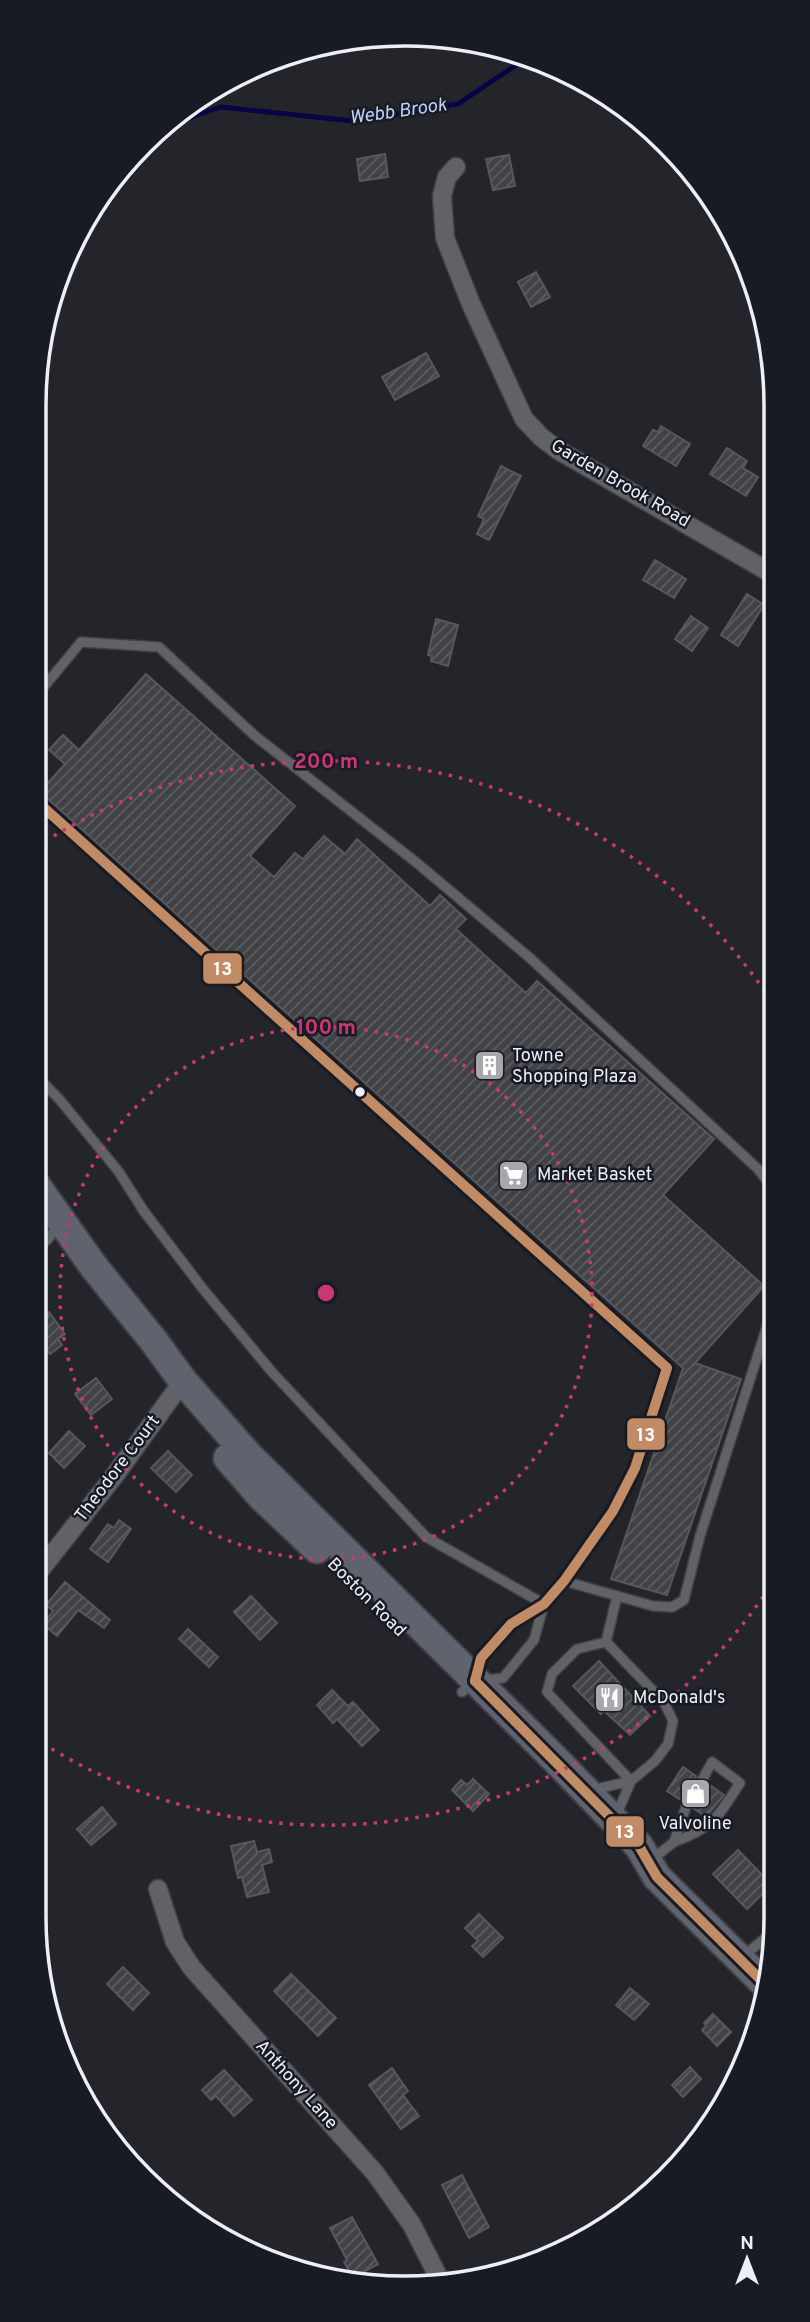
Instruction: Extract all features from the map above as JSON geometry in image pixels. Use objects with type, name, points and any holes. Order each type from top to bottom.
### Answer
[{"type":"main road","name":"Boston Road","points":[[46,1199],[183,1381],[248,1455],[469,1686],[630,1862],[653,1869]]},
{"type":"main road","name":"Boston Road","points":[[110,1286],[134,1332],[175,1392],[261,1496],[587,1792],[639,1846],[653,1869],[759,1978]]},
{"type":"street","name":"Garden Brook Road","points":[[456,167],[447,177],[442,196],[445,238],[471,304],[524,419],[541,438],[558,450],[764,569]]},
{"type":"street","name":"Theodore Court","points":[[46,1563],[115,1475],[175,1392]]},
{"type":"street","name":"Anthony Lane","points":[[158,1889],[175,1942],[192,1968],[376,2173],[412,2225],[437,2275]]},
{"type":"lane","points":[[46,684],[81,642],[159,647],[254,735],[416,863],[530,958],[764,1177]]},
{"type":"lane","points":[[46,810],[667,1368],[635,1468],[613,1511],[564,1581],[544,1604],[511,1624],[481,1658],[469,1686]]},
{"type":"lane","points":[[46,1085],[118,1172],[143,1210],[203,1289],[272,1372],[426,1537],[544,1604]]},
{"type":"lane","points":[[46,1241],[61,1220]]},
{"type":"lane","points":[[564,1581],[653,1606],[672,1607],[684,1600],[700,1536],[764,1336]]},
{"type":"lane","points":[[606,1642],[617,1596]]},
{"type":"lane","points":[[469,1686],[503,1678],[534,1640],[544,1604]]},
{"type":"lane","points":[[606,1642],[577,1649],[552,1674],[547,1692],[631,1781]]},
{"type":"lane","points":[[587,1792],[631,1781],[655,1761],[668,1744],[673,1721],[664,1702],[606,1642]]},
{"type":"lane","points":[[674,1842],[698,1833],[716,1820],[740,1783],[712,1762],[702,1780]]},
{"type":"lane","points":[[614,1820],[631,1781]]},
{"type":"lane","points":[[653,1869],[674,1842],[687,1804]]},
{"type":"lane","points":[[740,1959],[764,1939]]},
{"type":"building","points":[[385,154],[388,177],[360,181],[357,159]]},
{"type":"building","points":[[509,155],[515,186],[493,190],[486,159]]},
{"type":"building","points":[[536,272],[550,297],[531,307],[518,282]]},
{"type":"building","points":[[426,353],[439,376],[395,400],[382,377]]},
{"type":"building","points":[[661,426],[690,444],[676,466],[643,446],[653,430],[658,432]]},
{"type":"building","points":[[727,448],[747,461],[743,468],[758,477],[746,496],[710,474]]},
{"type":"building","points":[[501,466],[521,476],[489,540],[477,534],[484,519],[478,516]]},
{"type":"building","points":[[655,560],[686,579],[674,598],[643,580]]},
{"type":"building","points":[[747,594],[764,605],[738,646],[721,635]]},
{"type":"building","points":[[691,616],[708,628],[692,651],[675,639]]},
{"type":"building","points":[[436,619],[458,625],[448,666],[431,661],[432,656],[428,655]]},
{"type":"building","name":"Towne Shopping Plaza","points":[[146,674],[295,806],[250,856],[274,877],[295,853],[303,859],[324,836],[345,854],[357,839],[430,906],[440,895],[466,919],[456,929],[526,993],[537,981],[714,1139],[663,1195],[764,1286],[695,1363],[741,1379],[667,1595],[611,1579],[683,1368],[46,797],[46,785],[65,764],[49,750],[63,735],[79,750]]},
{"type":"building","points":[[49,1312],[65,1334],[58,1339],[62,1345],[50,1354],[46,1349],[46,1314]]},
{"type":"building","points":[[96,1378],[112,1399],[91,1415],[75,1394]]},
{"type":"building","points":[[69,1431],[85,1446],[64,1468],[49,1453]]},
{"type":"building","points":[[168,1451],[192,1475],[176,1492],[151,1468]]},
{"type":"building","points":[[119,1520],[131,1529],[108,1562],[90,1549],[108,1524],[114,1528]]},
{"type":"building","points":[[65,1582],[110,1620],[104,1628],[78,1610],[57,1636],[46,1627],[46,1620],[53,1611],[46,1605]]},
{"type":"building","points":[[251,1596],[277,1623],[260,1640],[234,1612]]},
{"type":"building","points":[[188,1629],[218,1657],[209,1667],[179,1639]]},
{"type":"building","name":"McDonald's","points":[[599,1661],[650,1716],[630,1735],[604,1711],[601,1714],[573,1686]]},
{"type":"building","points":[[332,1690],[348,1706],[353,1702],[379,1730],[362,1746],[337,1719],[333,1723],[317,1705]]},
{"type":"building","name":"Valvoline","points":[[683,1767],[696,1776],[698,1786],[708,1784],[724,1795],[706,1817],[693,1808],[692,1799],[686,1797],[681,1800],[667,1791]]},
{"type":"building","points":[[473,1779],[489,1794],[473,1811],[452,1790],[461,1780],[467,1785]]},
{"type":"building","points":[[102,1807],[116,1824],[91,1845],[77,1829]]},
{"type":"building","points":[[254,1841],[257,1852],[269,1849],[272,1862],[262,1865],[269,1892],[247,1897],[242,1877],[238,1878],[231,1846]]},
{"type":"building","points":[[738,1850],[764,1877],[764,1893],[747,1909],[713,1874]]},
{"type":"building","points":[[479,1914],[503,1938],[483,1957],[472,1946],[478,1941],[465,1928]]},
{"type":"building","points":[[123,1967],[149,1993],[133,2010],[107,1984]]},
{"type":"building","points":[[291,1974],[336,2018],[318,2036],[274,1991]]},
{"type":"building","points":[[630,1988],[649,2004],[634,2020],[616,2005]]},
{"type":"building","points":[[713,2014],[731,2032],[717,2046],[702,2030],[706,2026],[704,2023]]},
{"type":"building","points":[[690,2067],[701,2079],[683,2097],[672,2085]]},
{"type":"building","points":[[392,2068],[408,2091],[403,2095],[419,2116],[401,2129],[369,2085]]},
{"type":"building","points":[[224,2070],[252,2100],[234,2116],[216,2096],[211,2100],[202,2090]]},
{"type":"building","points":[[462,2175],[489,2227],[469,2238],[442,2185]]},
{"type":"building","points":[[352,2217],[378,2264],[361,2273],[350,2272],[344,2262],[347,2260],[330,2228]]},
{"type":"waterway","name":"Webb Brook","points":[[189,118],[221,107],[353,121],[458,104],[518,64]]},
{"type":"transit line","name":"13","points":[[46,810],[667,1368],[635,1468],[613,1511],[564,1581],[544,1604],[511,1624],[481,1658],[475,1681]]},
{"type":"transit line","name":"13","points":[[475,1681],[639,1846],[657,1877],[759,1978]]},
{"type":"place","name":"Towne Shopping Plaza","points":[[489,1066]]},
{"type":"place","name":"Market Basket","points":[[514,1175]]},
{"type":"place","name":"McDonald's","points":[[610,1698]]},
{"type":"place","name":"Valvoline","points":[[695,1793]]}]
